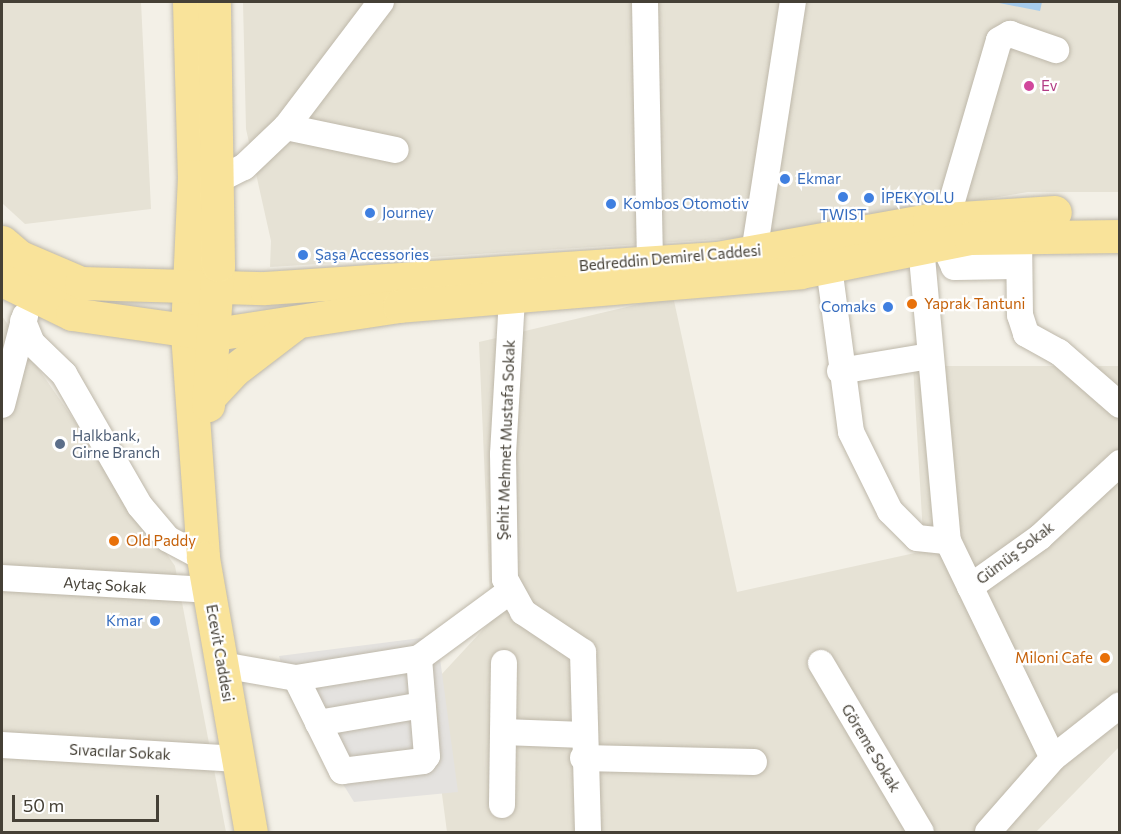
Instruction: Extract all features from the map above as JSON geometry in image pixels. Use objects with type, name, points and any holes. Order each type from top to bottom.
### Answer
[{"type":"main road","points":[[189,2],[194,176],[204,254]]},
{"type":"main road","points":[[2,242],[20,257],[71,279],[128,288],[171,280],[204,254],[218,180],[214,2]]},
{"type":"main road","name":"Bedreddin Demirel Caddesi","points":[[123,323],[201,333],[297,323],[340,315],[829,267],[937,236],[998,213],[1119,213]]},
{"type":"main road","name":"Bedreddin Demirel Caddesi","points":[[128,288],[293,286],[754,253],[937,236],[1019,251],[1119,236]]},
{"type":"main road","points":[[204,254],[241,276],[293,286]]},
{"type":"main road","name":"Ecevit Caddesi","points":[[204,254],[200,397],[203,558],[252,832]]},
{"type":"main road","points":[[2,280],[28,310],[72,314],[123,323],[160,339],[200,397],[297,323]]},
{"type":"street","points":[[218,180],[244,167],[286,127],[381,2]]},
{"type":"street","points":[[645,2],[650,261]]},
{"type":"street","points":[[754,253],[793,2]]},
{"type":"street","points":[[970,587],[948,541],[930,356],[937,236],[999,39],[1010,34],[1056,50]]},
{"type":"street","points":[[286,127],[396,150]]},
{"type":"street","points":[[1019,251],[1022,326],[1059,352],[1119,405]]},
{"type":"street","points":[[829,267],[840,371],[850,432],[890,511],[917,538],[948,541]]},
{"type":"street","name":"Şehit Mehmet Mustafa Sokak","points":[[509,592],[501,536],[512,298]]},
{"type":"street","points":[[3,396],[28,310]]},
{"type":"street","points":[[28,310],[32,343],[64,374],[140,506],[168,539],[203,558]]},
{"type":"street","points":[[840,371],[930,356]]},
{"type":"street","name":"Gümüş Sokak","points":[[1053,758],[970,587],[1040,537],[1119,463]]},
{"type":"street","name":"Aytaç Sokak","points":[[2,578],[208,590]]},
{"type":"street","points":[[222,665],[296,678],[419,658],[509,592],[523,612],[583,652],[588,832]]},
{"type":"street","points":[[296,678],[342,771],[423,761],[427,756],[419,658]]},
{"type":"street","points":[[502,805],[504,663]]},
{"type":"street","name":"Göreme Sokak","points":[[821,663],[921,832]]},
{"type":"street","points":[[318,723],[422,705]]},
{"type":"street","points":[[988,832],[1053,758],[1119,705]]},
{"type":"street","points":[[503,732],[584,747],[754,762]]},
{"type":"street","name":"Sıvacılar Sokak","points":[[2,745],[239,759]]},
{"type":"shaded area","points":[[2,2],[141,2],[151,209],[25,224],[2,203]]},
{"type":"shaded area","points":[[243,2],[1119,2],[1119,192],[1028,192],[754,237],[270,267],[271,241],[246,129]]},
{"type":"shaded area","points":[[673,296],[737,592],[924,551],[913,366],[1119,366],[1119,747],[1036,832],[447,832],[428,689],[491,621],[479,342]]},
{"type":"shaded area","points":[[2,316],[175,566],[226,832],[2,832]]},
{"type":"shaded area","points":[[437,636],[458,792],[354,802],[290,698],[279,656]]},
{"type":"water","points":[[994,2],[1042,2],[1040,11]]},
{"type":"place","name":"Ev","points":[[1029,86]]},
{"type":"place","name":"Ekmar","points":[[785,179]]},
{"type":"place","name":"TWIST","points":[[843,197]]},
{"type":"place","name":"İPEKYOLU","points":[[869,198]]},
{"type":"place","name":"Kombos Otomotiv","points":[[611,204]]},
{"type":"place","name":"Journey","points":[[370,213]]},
{"type":"place","name":"Şaşa Accessories","points":[[303,255]]},
{"type":"place","name":"Yaprak Tantuni","points":[[912,304]]},
{"type":"place","name":"Comaks","points":[[888,307]]},
{"type":"place","name":"Halkbank, Girne Branch","points":[[60,444]]},
{"type":"place","name":"Old Paddy","points":[[114,541]]},
{"type":"place","name":"Kmar","points":[[155,621]]},
{"type":"place","name":"Miloni Cafe","points":[[1105,658]]}]
